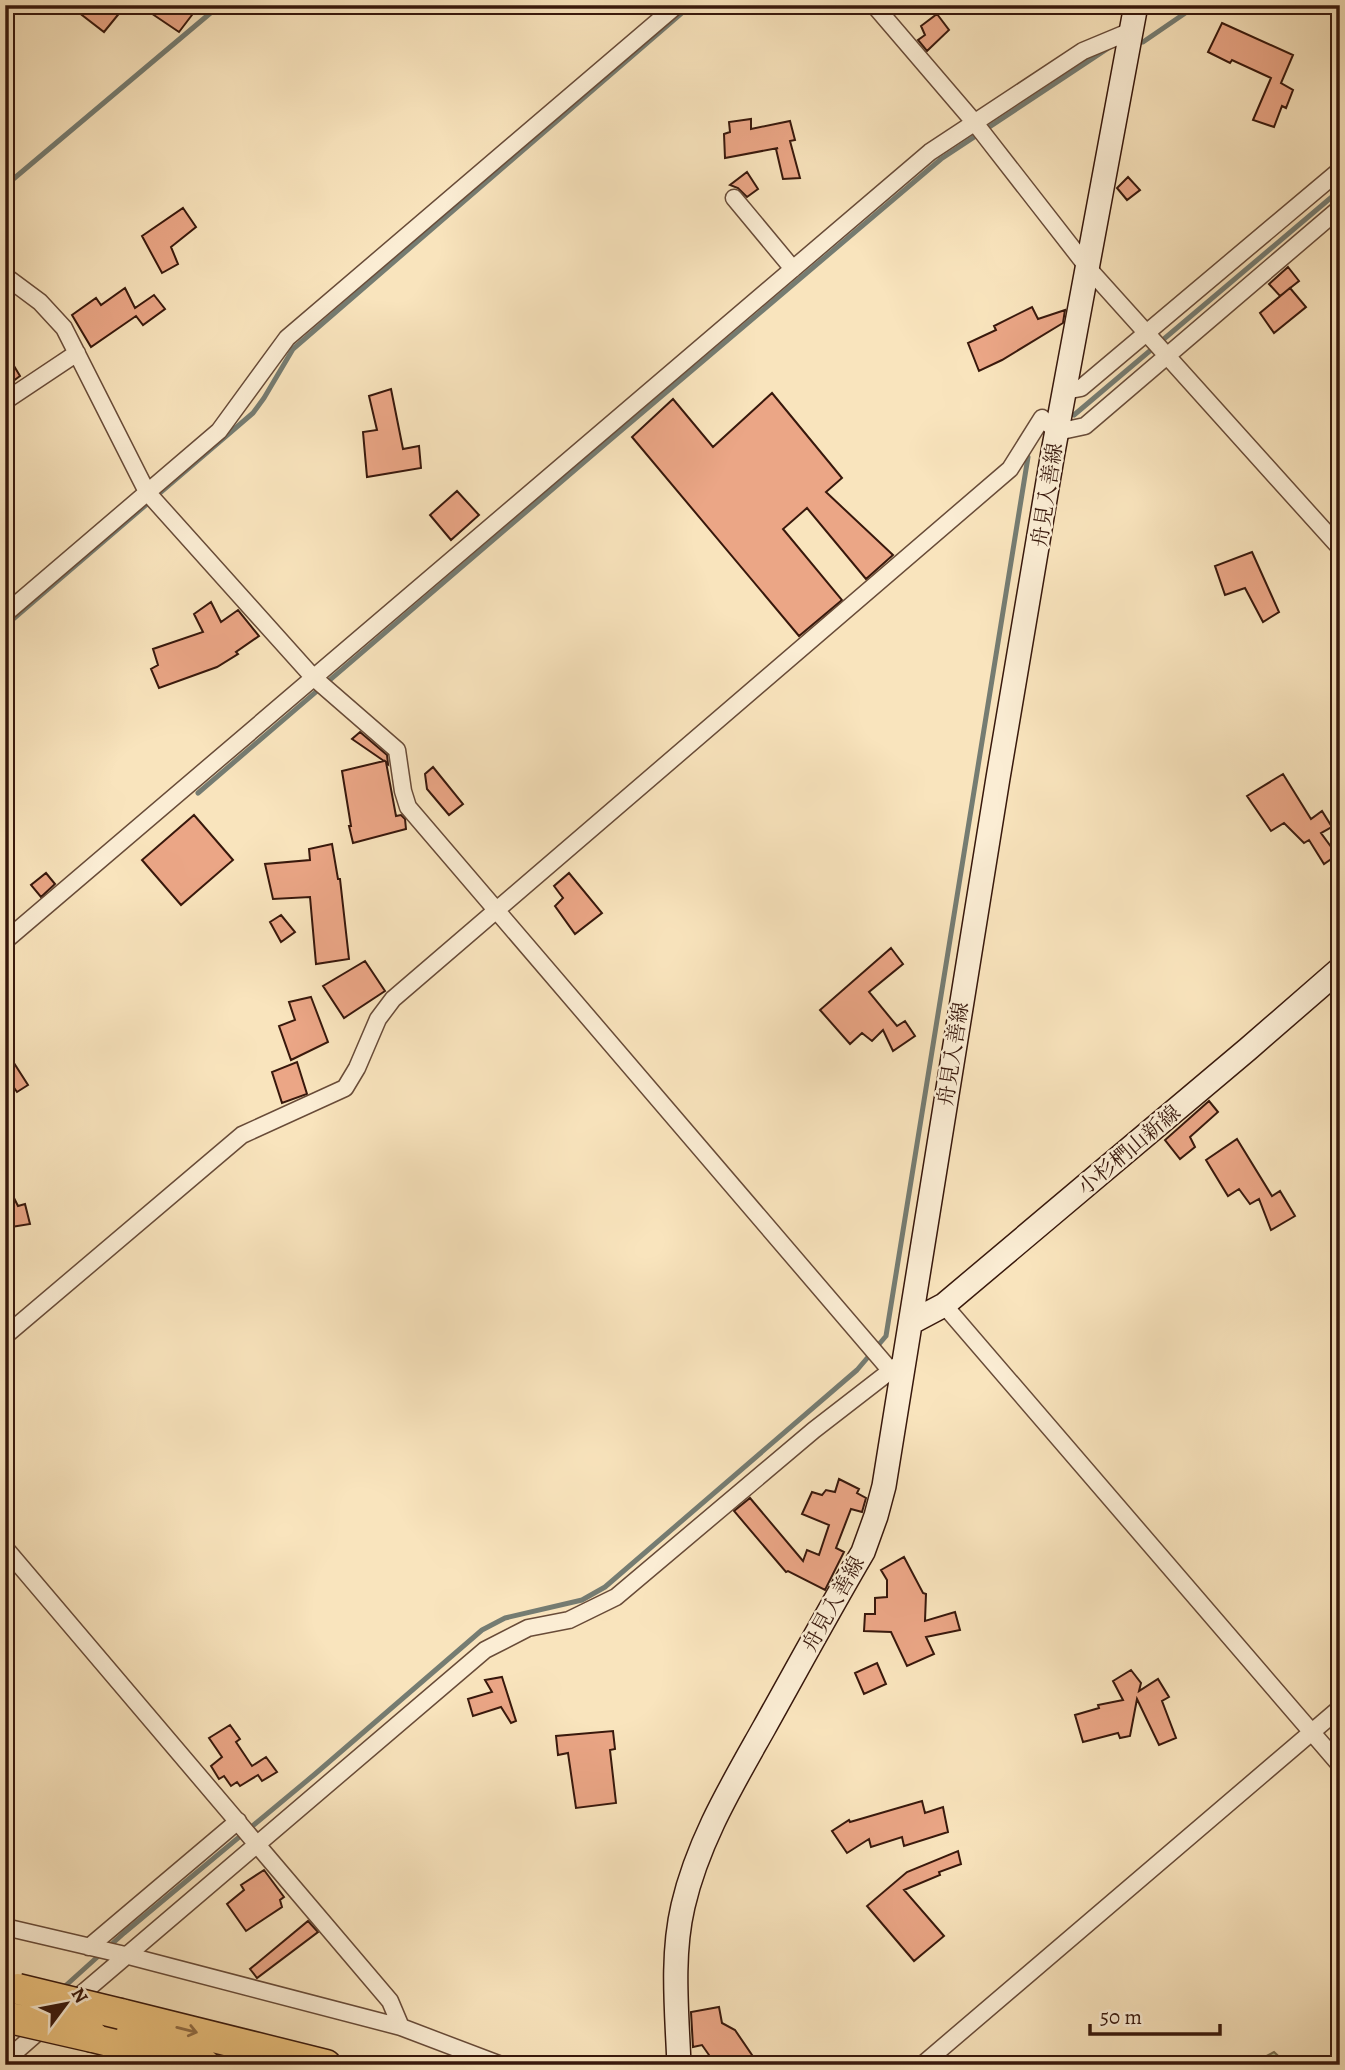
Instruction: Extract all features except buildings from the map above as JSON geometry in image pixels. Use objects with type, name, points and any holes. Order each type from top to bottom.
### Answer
[{"type":"highway","points":[[12,1988],[326,2065]]},
{"type":"highway","points":[[5,2017],[205,2065]]},
{"type":"main road","name":"舟見入善線","points":[[678,2065],[677,1953],[682,1907],[701,1847],[732,1786],[863,1552],[884,1486],[897,1366],[912,1322],[923,1237],[1057,432],[1136,5]]},
{"type":"main road","name":"小杉椚山新線","points":[[912,1322],[944,1305],[1340,969]]},
{"type":"street","points":[[5,614],[219,431],[287,338],[677,5]]},
{"type":"street","points":[[874,5],[975,123],[1088,268],[1340,548]]},
{"type":"street","points":[[5,941],[930,152],[1083,51],[1131,31]]},
{"type":"street","points":[[1065,391],[1080,388],[1150,336],[1340,170]]},
{"type":"street","points":[[734,198],[793,269]]},
{"type":"street","points":[[5,1336],[242,1135],[345,1088],[357,1069],[378,1019],[393,999],[1010,469],[1042,418],[1057,432],[1085,426],[1165,354],[1340,208]]},
{"type":"street","points":[[5,276],[40,302],[64,328],[147,492],[313,677],[397,750],[408,807],[897,1366],[814,1430],[616,1597],[569,1620],[528,1628],[485,1650],[125,1955],[5,2061]]},
{"type":"street","points":[[5,401],[77,353]]},
{"type":"street","points":[[944,1305],[1340,1765]]},
{"type":"street","points":[[5,1548],[390,2001],[401,2027]]},
{"type":"street","points":[[922,2065],[1340,1708]]},
{"type":"street","points":[[89,1947],[238,1821]]},
{"type":"street","points":[[5,1927],[125,1955],[401,2027],[501,2065]]},
{"type":"green space","points":[[1274,2052],[1288,2065],[1249,2065]]},
{"type":"waterway","points":[[5,186],[220,5]]},
{"type":"waterway","points":[[5,626],[253,413],[293,349],[691,5]]},
{"type":"waterway","points":[[1134,43],[1143,42],[1197,5]]},
{"type":"waterway","points":[[198,793],[941,159],[1110,47]]},
{"type":"waterway","points":[[1074,415],[1340,190]]},
{"type":"waterway","points":[[63,1988],[124,1933],[482,1630],[505,1618],[582,1600],[605,1587],[857,1370],[886,1336],[1028,457]]},
{"type":"waterway","points":[[5,2039],[16,2029]]}]
